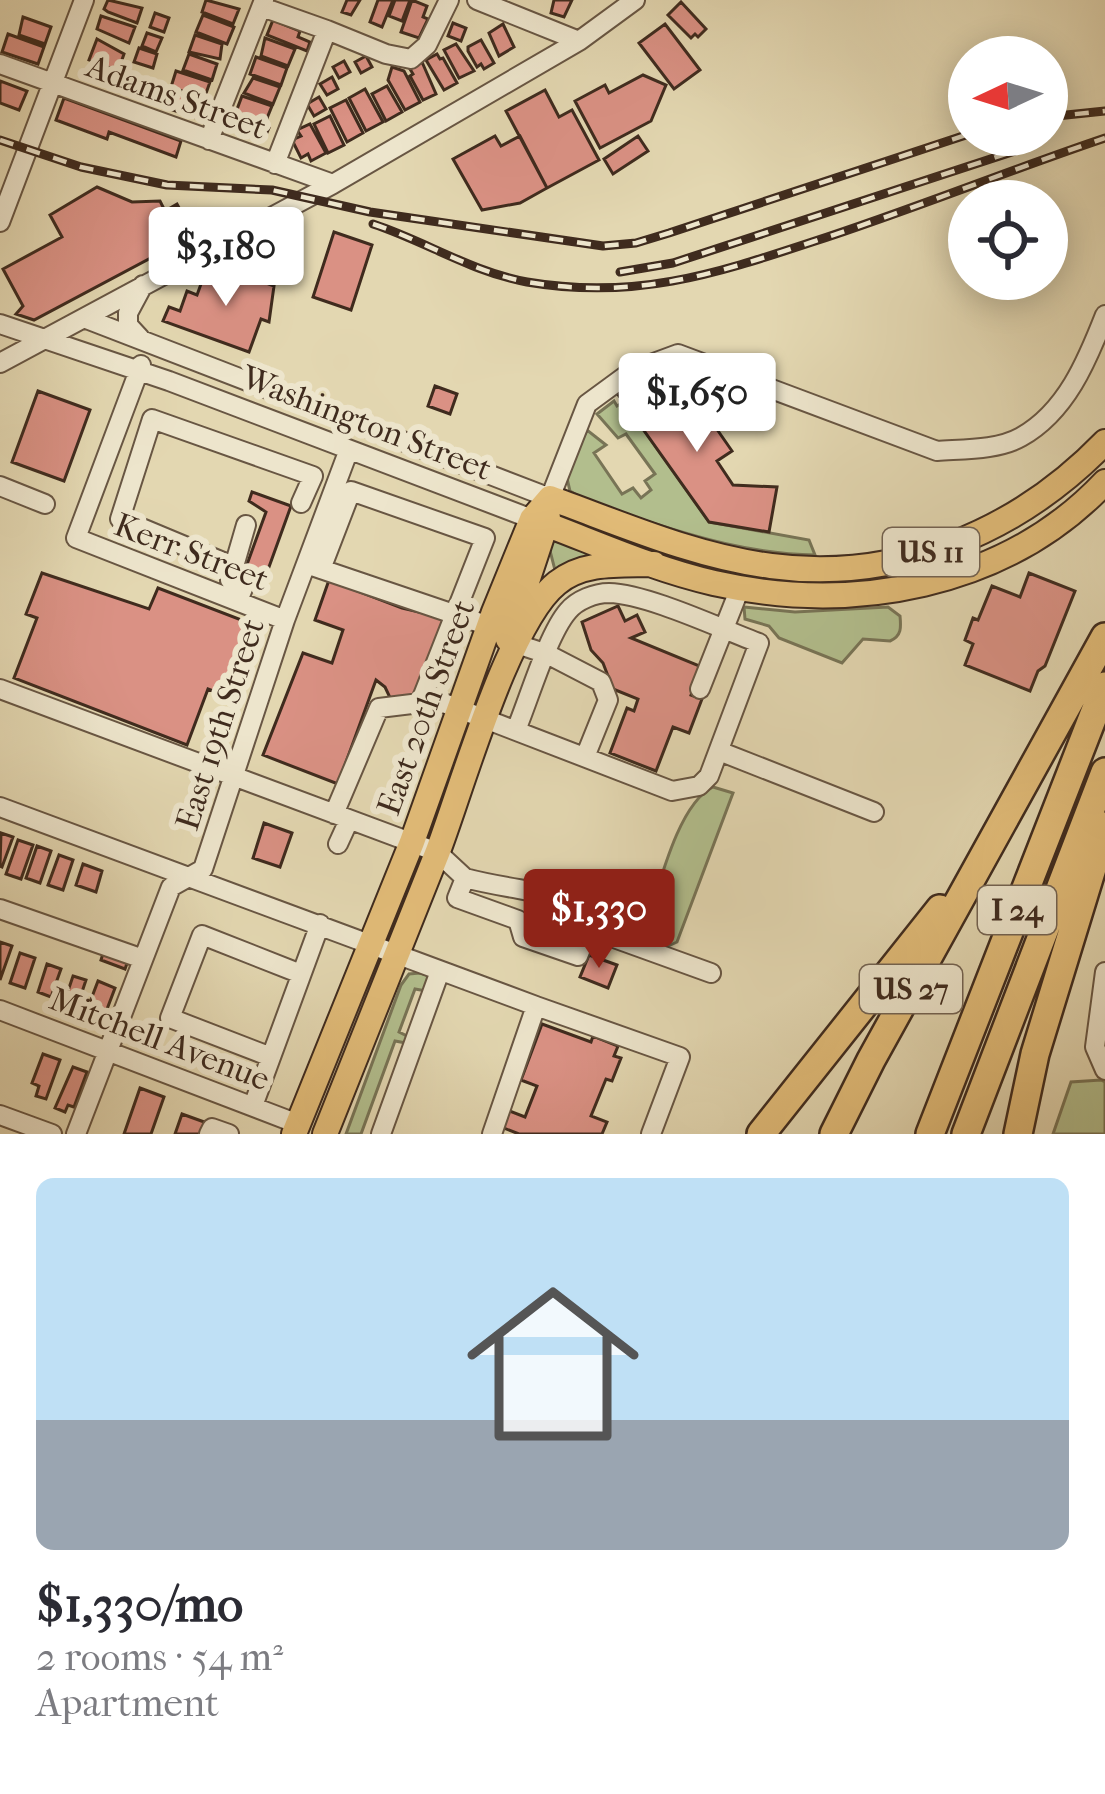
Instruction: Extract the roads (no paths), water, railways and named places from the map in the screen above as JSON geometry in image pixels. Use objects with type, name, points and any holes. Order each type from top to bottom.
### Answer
[{"type":"highway","name":"US 27","points":[[835,1134],[871,1060],[1105,638]]},
{"type":"highway","name":"I 24","points":[[930,1134],[1105,686]]},
{"type":"highway","name":"I 24","points":[[966,1134],[1105,772]]},
{"type":"highway","points":[[1018,1134],[1035,1054],[1105,826]]},
{"type":"highway","points":[[761,1134],[992,845]]},
{"type":"main road","name":"Washington Street","points":[[550,498],[726,558],[772,567],[867,566],[952,546],[1041,500],[1105,442]]},
{"type":"main road","name":"US 11","points":[[740,588],[815,597],[873,594],[963,574],[1040,534],[1085,503],[1105,482]]},
{"type":"main road","name":"East 20th Street","points":[[296,1129],[412,842],[489,626],[550,498]]},
{"type":"main road","name":"Washington Street","points":[[539,522],[654,564],[740,588]]},
{"type":"main road","points":[[502,674],[539,522]]},
{"type":"main road","name":"US 11","points":[[502,674],[540,600],[557,583],[596,565],[654,564]]},
{"type":"main road","name":"East 20th Street","points":[[325,1134],[502,674]]},
{"type":"street","points":[[0,222],[84,0]]},
{"type":"street","points":[[208,140],[263,4],[386,54],[411,59],[427,46],[449,0]]},
{"type":"street","points":[[477,0],[579,41]]},
{"type":"street","points":[[0,363],[333,184],[579,41],[635,0]]},
{"type":"street","points":[[275,164],[327,30]]},
{"type":"street","name":"Adams Street","points":[[0,64],[333,184]]},
{"type":"street","points":[[139,372],[149,344],[128,326],[128,313],[143,285]]},
{"type":"street","name":"East 20th Street","points":[[550,498],[587,404],[632,371],[678,354],[937,451],[979,448],[1019,439],[1060,404],[1087,361],[1105,315]]},
{"type":"street","name":"Washington Street","points":[[83,318],[550,498]]},
{"type":"street","name":"Washington Street","points":[[0,323],[539,522]]},
{"type":"street","name":"Kerr Street","points":[[139,372],[76,538],[285,620]]},
{"type":"street","points":[[235,567],[120,519],[152,419],[313,476],[301,502]]},
{"type":"street","name":"East 19th Street","points":[[76,1134],[171,887],[203,868],[285,620],[314,566],[349,452]]},
{"type":"street","points":[[0,486],[45,504]]},
{"type":"street","points":[[338,844],[342,817],[379,708],[420,703],[454,614],[485,538],[351,490],[314,566],[454,614],[489,626]]},
{"type":"street","points":[[238,601],[244,586],[230,580],[246,525]]},
{"type":"street","points":[[700,689],[740,588]]},
{"type":"street","points":[[423,695],[672,791],[686,791],[709,776],[759,643],[631,597],[607,592],[587,597],[569,609],[517,730]]},
{"type":"street","points":[[517,644],[601,682],[608,700],[585,757]]},
{"type":"street","points":[[0,689],[437,852],[465,878],[511,890],[550,892],[586,904],[589,929],[578,956],[524,937],[518,920],[530,891]]},
{"type":"street","points":[[719,751],[874,812]]},
{"type":"street","points":[[0,807],[680,1057],[651,1134]]},
{"type":"street","points":[[465,878],[457,898],[518,920]]},
{"type":"street","points":[[0,909],[143,958]]},
{"type":"street","points":[[253,1106],[320,924]]},
{"type":"street","points":[[589,929],[710,974]]},
{"type":"street","points":[[271,1057],[170,1018],[202,935],[301,974]]},
{"type":"street","points":[[380,1134],[440,971]]},
{"type":"street","points":[[1105,972],[1095,1047],[1105,1070]]},
{"type":"street","points":[[492,1134],[536,1006]]},
{"type":"street","name":"Mitchell Avenue","points":[[0,1010],[253,1106],[296,1129]]},
{"type":"street","points":[[0,1115],[52,1134]]},
{"type":"street","points":[[209,1134],[212,1128],[229,1134]]},
{"type":"railway","points":[[1068,115],[1105,111]]},
{"type":"railway","points":[[373,224],[468,264],[527,282],[638,286],[706,274],[775,254],[1105,138]]},
{"type":"railway","points":[[0,140],[81,167],[167,185],[272,190],[370,212],[603,246],[669,233],[948,141]]},
{"type":"railway","points":[[620,272],[673,263],[1000,156]]}]
